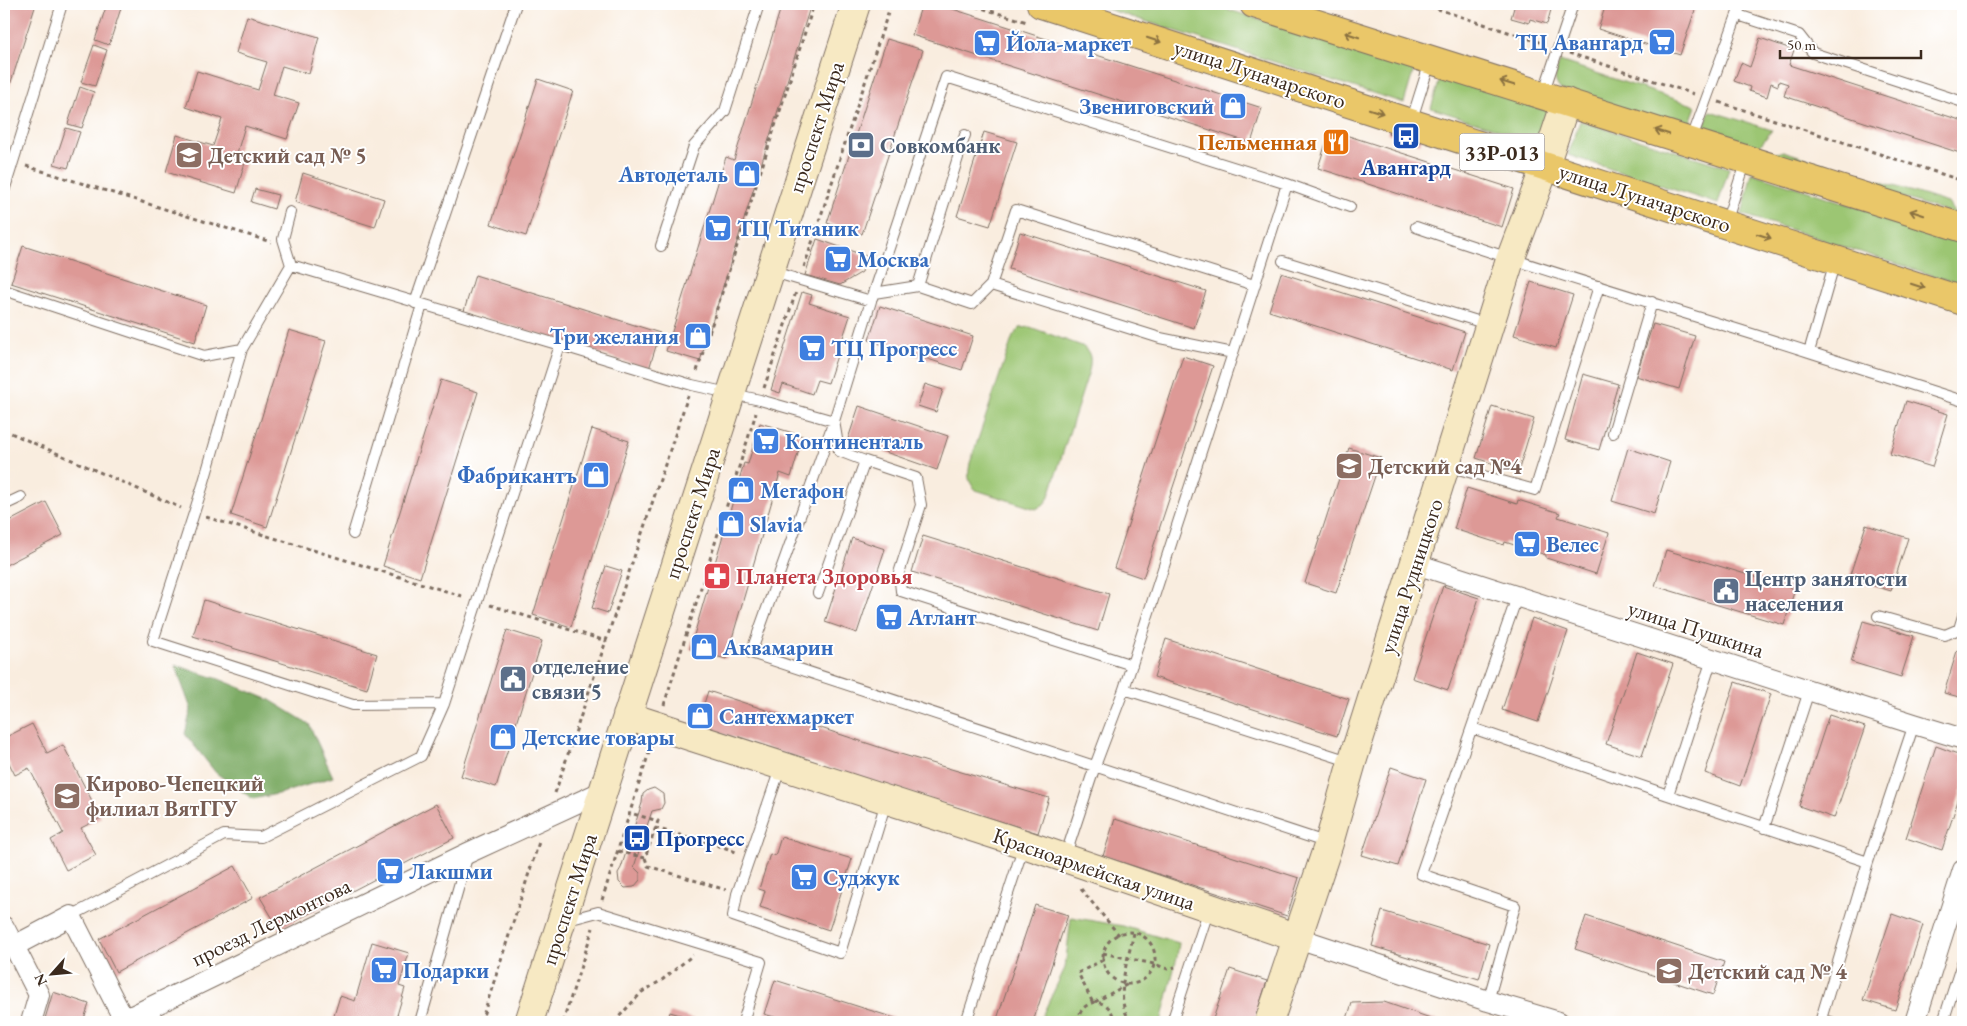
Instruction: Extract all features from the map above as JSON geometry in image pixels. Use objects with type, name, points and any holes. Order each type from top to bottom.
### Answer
[{"type":"main road","name":"улица Луначарского","points":[[1041,4],[1963,300]]},
{"type":"main road","points":[[1254,4],[1963,228]]},
{"type":"street","name":"проспект Мира","points":[[529,1022],[856,4]]},
{"type":"street","name":"улица Рудницкого","points":[[1269,1022],[1329,844],[1352,762],[1416,564],[1510,260],[1540,183],[1555,98]]},
{"type":"street","name":"улица Пушкина","points":[[1416,564],[1914,724],[1963,738]]},
{"type":"street","name":"Красноармейская улица","points":[[627,716],[1024,844],[1070,870],[1209,908],[1538,1019],[1559,1022]]},
{"type":"street","name":"проезд Лермонтова","points":[[71,916],[124,1020],[468,853],[603,791]]},
{"type":"street","points":[[1915,1022],[1963,870]]},
{"type":"street","points":[[14,946],[71,916]]},
{"type":"street","points":[[4,927],[39,995],[31,1022]]},
{"type":"lane","points":[[4,191],[62,4]]},
{"type":"lane","points":[[353,534],[419,304],[516,4]]},
{"type":"lane","points":[[662,246],[694,146],[725,111],[759,4]]},
{"type":"lane","points":[[1555,98],[1573,4]]},
{"type":"lane","points":[[1691,142],[1741,4]]},
{"type":"lane","points":[[1738,15],[1799,35],[1813,53],[1963,102]]},
{"type":"lane","points":[[1411,123],[1431,59]]},
{"type":"lane","points":[[1329,844],[752,653],[834,420],[872,297],[946,77],[1287,184],[1350,206]]},
{"type":"lane","points":[[918,286],[965,135]]},
{"type":"lane","points":[[1726,224],[1746,159]]},
{"type":"lane","points":[[1070,870],[1095,766],[1132,665],[1287,184]]},
{"type":"lane","points":[[770,271],[872,297],[918,286],[972,304],[991,285],[1016,210],[1254,285]]},
{"type":"lane","points":[[290,212],[283,238],[291,265],[242,349],[194,513],[152,641],[353,705],[444,704]]},
{"type":"lane","points":[[1416,227],[1510,260],[1652,302],[1963,401]]},
{"type":"lane","points":[[1809,352],[1836,260]]},
{"type":"lane","points":[[1283,261],[1490,325]]},
{"type":"lane","points":[[291,265],[692,386],[760,400],[834,420]]},
{"type":"lane","points":[[991,285],[1160,338],[1233,353]]},
{"type":"lane","points":[[1446,465],[1536,490],[1599,286]]},
{"type":"lane","points":[[4,290],[204,356],[242,349]]},
{"type":"lane","points":[[1612,433],[1652,302]]},
{"type":"lane","points":[[71,916],[224,835],[261,837],[421,756],[444,704],[560,346]]},
{"type":"lane","points":[[834,420],[839,451],[916,478],[921,504],[898,573],[901,591],[1132,665]]},
{"type":"lane","points":[[818,593],[865,461]]},
{"type":"lane","points":[[4,506],[21,497]]},
{"type":"lane","points":[[1488,1001],[1515,906],[1422,874],[1517,596]]},
{"type":"lane","points":[[1878,616],[1945,635],[1961,630],[1963,616]]},
{"type":"lane","points":[[1668,795],[1712,659]]},
{"type":"lane","points":[[1124,689],[1352,762]]},
{"type":"lane","points":[[1764,828],[1809,690]]},
{"type":"lane","points":[[1831,1022],[1821,1019],[1868,862],[1914,724]]},
{"type":"lane","points":[[1472,728],[1868,862]]},
{"type":"lane","points":[[782,766],[737,894],[733,916],[840,953],[886,800]]},
{"type":"lane","points":[[966,1022],[1024,844]]},
{"type":"lane","points":[[420,1022],[468,853]]},
{"type":"lane","points":[[1172,1022],[1209,908]]},
{"type":"lane","points":[[561,922],[598,912],[761,962],[743,1022]]},
{"type":"lane","points":[[1943,1022],[1963,960]]},
{"type":"lane","points":[[152,1022],[158,1003]]},
{"type":"path","points":[[481,1022],[547,817],[692,386],[814,4]]},
{"type":"path","points":[[563,1022],[760,400],[891,4]]},
{"type":"path","points":[[13,162],[286,247]]},
{"type":"path","points":[[4,430],[194,513],[606,641]]},
{"type":"path","points":[[630,813],[658,821],[645,858],[648,866],[737,894]]},
{"type":"path","points":[[655,828],[726,848],[749,858]]},
{"type":"path","points":[[618,851],[645,858]]},
{"type":"path","points":[[1070,870],[1119,934]]},
{"type":"path","points":[[1132,1022],[1125,1011],[1123,985],[1134,933]]},
{"type":"path","points":[[1079,1022],[1079,1016],[1087,1005],[1123,985],[1142,980],[1150,973],[1154,964],[1154,954],[1150,944],[1143,937],[1134,933],[1119,934],[1110,940],[1103,953],[1107,973],[1123,985]]},
{"type":"path","points":[[614,1022],[642,992],[683,964],[704,944]]},
{"type":"path","points":[[1103,953],[1154,964],[1168,969],[1192,960]]},
{"type":"path","points":[[1093,1003],[1078,973],[1103,960]]},
{"type":"path","points":[[1093,1003],[1100,1003],[1109,1008],[1114,1022]]},
{"type":"green space","points":[[1091,4],[1211,4],[1414,69],[1404,103]]},
{"type":"green space","points":[[1560,61],[1696,106],[1690,123],[1685,129],[1560,89],[1555,79]]},
{"type":"green space","points":[[1442,73],[1562,112],[1553,147],[1431,108]]},
{"type":"green space","points":[[1710,111],[1772,130],[1756,151],[1707,134],[1704,126]]},
{"type":"green space","points":[[1580,121],[1729,168],[1718,204],[1568,155]]},
{"type":"green space","points":[[1783,151],[1948,203],[1955,214],[1768,156]]},
{"type":"green space","points":[[1752,173],[1963,241],[1963,285],[1742,214]]},
{"type":"green space","points":[[1030,327],[1082,346],[1088,351],[1090,360],[1089,371],[1048,499],[1036,509],[976,490],[971,484],[969,474],[970,463],[1013,336],[1020,328]]},
{"type":"green space","points":[[175,665],[219,679],[270,700],[309,724],[333,777],[282,793],[253,799],[216,773],[185,734],[191,709]]},
{"type":"green space","points":[[1071,917],[1123,926],[1179,943],[1161,1022],[1039,1022],[1065,968]]},
{"type":"building","points":[[4,4],[36,4],[4,104]]},
{"type":"building","points":[[107,4],[121,8],[109,45],[95,40]]},
{"type":"building","points":[[782,4],[811,4],[700,361],[666,351],[726,157],[734,160]]},
{"type":"building","points":[[922,4],[937,4],[1262,108],[1251,143],[912,35]]},
{"type":"building","points":[[1515,4],[1545,4],[1552,6],[1547,24],[1530,19],[1529,23],[1511,18]]},
{"type":"building","name":"ТЦ Авангард","points":[[1606,4],[1697,4],[1680,55],[1598,29]]},
{"type":"building","points":[[247,16],[319,37],[309,74],[282,66],[273,95],[299,103],[287,139],[245,126],[237,153],[247,156],[236,193],[166,172],[177,135],[213,146],[222,119],[186,107],[197,71],[258,90],[267,62],[236,53]]},
{"type":"building","points":[[1760,38],[1794,50],[1789,65],[1963,121],[1963,154],[1784,96],[1788,84],[1779,81],[1778,86],[1771,83],[1767,97],[1749,91],[1750,87],[1734,81],[1741,63],[1750,67]]},
{"type":"building","points":[[887,39],[923,50],[862,234],[827,223]]},
{"type":"building","points":[[94,45],[107,50],[95,86],[81,82]]},
{"type":"building","points":[[538,79],[573,91],[526,236],[491,224]]},
{"type":"building","points":[[80,87],[94,92],[82,128],[68,124]]},
{"type":"building","points":[[1392,122],[1424,132],[1420,144],[1388,134]]},
{"type":"building","points":[[66,128],[80,132],[68,168],[54,164]]},
{"type":"building","points":[[1330,130],[1514,189],[1502,227],[1318,168]]},
{"type":"building","points":[[984,132],[1017,142],[990,226],[957,216]]},
{"type":"building","points":[[303,173],[384,199],[375,227],[295,202]]},
{"type":"building","points":[[255,189],[278,195],[274,209],[251,202]]},
{"type":"building","points":[[1020,232],[1206,291],[1194,328],[1009,269]]},
{"type":"building","name":"Москва","points":[[817,239],[866,256],[862,272],[840,285],[805,275]]},
{"type":"building","points":[[23,246],[206,305],[195,342],[11,283]]},
{"type":"building","points":[[1281,273],[1465,332],[1453,370],[1269,311]]},
{"type":"building","points":[[475,275],[660,333],[649,369],[464,311]]},
{"type":"building","points":[[1531,282],[1573,295],[1556,348],[1514,335]]},
{"type":"building","name":"ТЦ Прогресс","points":[[802,292],[812,295],[809,303],[850,316],[828,383],[817,380],[812,394],[783,384],[780,393],[771,390]]},
{"type":"building","points":[[880,306],[973,336],[962,370],[869,340]]},
{"type":"building","points":[[1653,324],[1695,336],[1679,389],[1636,376]]},
{"type":"building","points":[[289,330],[326,341],[267,527],[231,515]]},
{"type":"building","points":[[1183,356],[1213,366],[1143,578],[1114,568]]},
{"type":"building","points":[[1583,374],[1618,384],[1599,450],[1565,440]]},
{"type":"building","points":[[441,380],[478,392],[420,578],[383,566]]},
{"type":"building","points":[[925,384],[943,390],[936,412],[918,406]]},
{"type":"building","points":[[1906,401],[1948,414],[1932,467],[1890,454]]},
{"type":"building","points":[[859,406],[948,436],[937,470],[848,439]]},
{"type":"building","points":[[1492,406],[1534,419],[1518,472],[1476,458]]},
{"type":"building","points":[[760,423],[803,436],[791,477],[780,473],[726,659],[690,649],[744,463],[748,464]]},
{"type":"building","points":[[592,429],[629,441],[571,627],[533,615]]},
{"type":"building","points":[[1349,448],[1381,458],[1336,593],[1305,583]]},
{"type":"building","points":[[1628,448],[1670,462],[1654,514],[1612,501]]},
{"type":"building","points":[[1467,488],[1517,504],[1518,500],[1560,513],[1558,517],[1609,533],[1596,574],[1505,542],[1504,545],[1454,529]]},
{"type":"building","points":[[46,502],[63,535],[4,566],[4,524]]},
{"type":"building","points":[[1866,525],[1908,538],[1891,591],[1849,578]]},
{"type":"building","points":[[923,536],[1109,594],[1098,631],[912,572]]},
{"type":"building","points":[[852,538],[885,549],[857,633],[825,622]]},
{"type":"building","points":[[1666,550],[1795,589],[1784,625],[1655,586]]},
{"type":"building","points":[[606,566],[622,571],[608,613],[592,608]]},
{"type":"building","points":[[1443,586],[1479,598],[1448,690],[1412,678]]},
{"type":"building","points":[[204,600],[377,654],[367,689],[193,636]]},
{"type":"building","points":[[1532,618],[1568,631],[1538,722],[1502,710]]},
{"type":"building","points":[[1863,621],[1914,636],[1901,677],[1851,662]]},
{"type":"building","points":[[507,630],[542,641],[496,787],[461,776]]},
{"type":"building","points":[[1166,639],[1349,699],[1337,736],[1154,677]]},
{"type":"building","points":[[1957,651],[1963,653],[1963,698],[1944,693]]},
{"type":"building","points":[[1637,652],[1673,664],[1642,756],[1606,744]]},
{"type":"building","points":[[1735,682],[1771,694],[1740,786],[1705,773]]},
{"type":"building","points":[[708,691],[897,753],[1049,798],[1038,833],[697,726]]},
{"type":"building","points":[[1829,715],[1865,727],[1834,818],[1799,806]]},
{"type":"building","name":"Кирово-Чепецкий филиал ВятГГУ","points":[[32,724],[47,753],[63,745],[101,818],[81,828],[96,855],[66,870],[51,840],[63,833],[29,768],[15,775],[4,753],[4,738]]},
{"type":"building","points":[[1936,746],[1963,756],[1963,785],[1942,850],[1906,838]]},
{"type":"building","points":[[1391,767],[1426,779],[1398,866],[1362,855]]},
{"type":"building","points":[[654,788],[663,794],[664,803],[661,809],[652,811],[646,829],[649,834],[645,848],[640,848],[634,867],[640,873],[640,880],[634,887],[625,888],[619,882],[618,873],[642,803],[643,794]]},
{"type":"building","points":[[436,804],[454,838],[279,929],[260,897]]},
{"type":"building","points":[[1115,819],[1299,878],[1287,916],[1103,856]]},
{"type":"building","name":"Суджук","points":[[781,837],[852,859],[829,930],[760,907],[765,891],[759,889],[770,854],[775,856]]},
{"type":"building","points":[[235,866],[253,898],[116,972],[99,939]]},
{"type":"building","points":[[1035,905],[1068,915],[1033,1022],[996,1022]]},
{"type":"building","points":[[1382,911],[1489,944],[1479,979],[1372,946]]},
{"type":"building","points":[[1892,914],[1923,925],[1895,1010],[1863,1000]]},
{"type":"building","points":[[1586,916],[1724,962],[1713,995],[1575,949]]},
{"type":"building","name":"Подарки","points":[[372,942],[409,953],[399,986],[405,988],[395,1022],[383,1022],[370,1018],[369,1022],[332,1022],[340,996],[355,1001]]},
{"type":"building","points":[[1230,969],[1267,981],[1254,1022],[1212,1022]]},
{"type":"building","points":[[775,980],[907,1022],[791,1022],[764,1014]]},
{"type":"building","points":[[53,992],[89,1004],[83,1022],[44,1022]]},
{"type":"building","points":[[1384,1002],[1442,1022],[1346,1022],[1352,1003]]},
{"type":"building","points":[[670,1012],[704,1022],[667,1022]]},
{"type":"place","name":"ТЦ Авангард","points":[[1662,42]]},
{"type":"place","name":"Йола-маркет","points":[[987,43]]},
{"type":"place","name":"Звениговский","points":[[1233,106]]},
{"type":"place","name":"Авангард","points":[[1406,136]]},
{"type":"place","name":"Пельменная","points":[[1336,142]]},
{"type":"place","name":"Совкомбанк","points":[[861,145]]},
{"type":"place","name":"Детский сад № 5","points":[[189,155]]},
{"type":"place","name":"Автодеталь","points":[[747,174]]},
{"type":"place","name":"ТЦ Титаник","points":[[718,228]]},
{"type":"place","name":"Москва","points":[[838,259]]},
{"type":"place","name":"Три желания","points":[[698,336]]},
{"type":"place","name":"ТЦ Прогресс","points":[[812,348]]},
{"type":"place","name":"Континенталь","points":[[766,441]]},
{"type":"place","name":"Детский сад №4","points":[[1349,466]]},
{"type":"place","name":"Фабрикантъ","points":[[596,475]]},
{"type":"place","name":"Мегафон","points":[[741,490]]},
{"type":"place","name":"Slavia","points":[[731,524]]},
{"type":"place","name":"Велес","points":[[1527,544]]},
{"type":"place","name":"Планета Здоровья","points":[[717,576]]},
{"type":"place","name":"Центр занятости населения","points":[[1726,591]]},
{"type":"place","name":"Атлант","points":[[889,617]]},
{"type":"place","name":"Аквамарин","points":[[704,647]]},
{"type":"place","name":"отделение связи 5","points":[[513,679]]},
{"type":"place","name":"Сантехмаркет","points":[[700,716]]},
{"type":"place","name":"Детские товары","points":[[503,737]]},
{"type":"place","name":"Кирово-Чепецкий филиал ВятГГУ","points":[[67,796]]},
{"type":"place","name":"Прогресс","points":[[637,838]]},
{"type":"place","name":"Лакшми","points":[[390,871]]},
{"type":"place","name":"Суджук","points":[[804,877]]},
{"type":"place","name":"Подарки","points":[[384,970]]},
{"type":"place","name":"Детский сад № 4","points":[[1669,971]]}]
